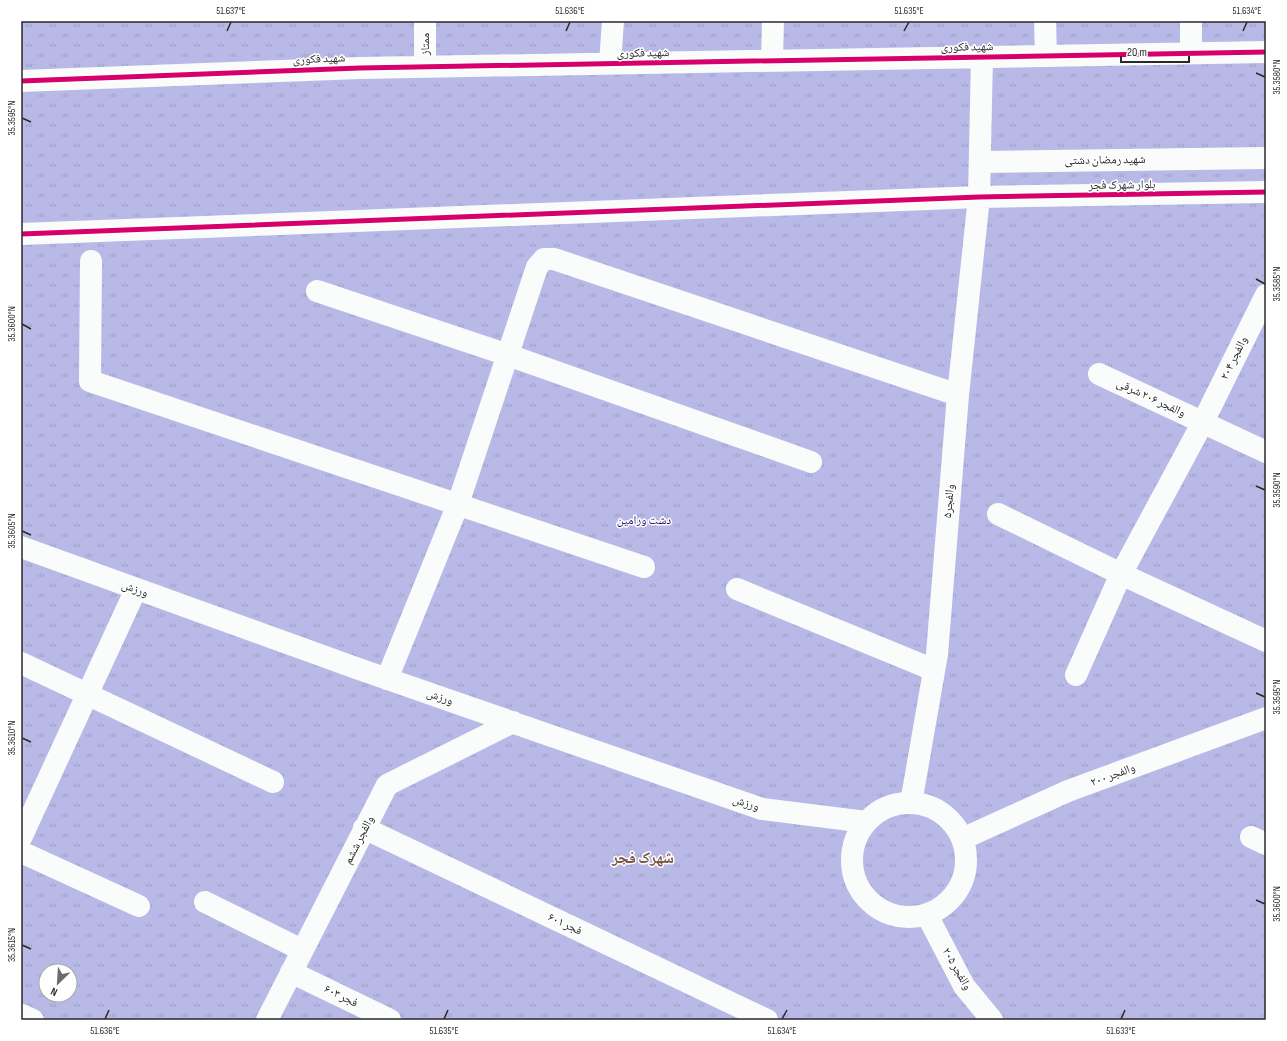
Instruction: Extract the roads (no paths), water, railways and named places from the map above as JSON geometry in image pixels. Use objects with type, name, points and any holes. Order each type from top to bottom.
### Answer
[{"type":"street","name":"ممتاز","points":[[425,21],[425,67]]},
{"type":"street","points":[[610,63],[613,21]]},
{"type":"street","points":[[772,60],[773,21]]},
{"type":"street","points":[[1045,21],[1046,56]]},
{"type":"street","points":[[1190,21],[1191,53]]},
{"type":"street","name":"شهید فکوری","points":[[21,81],[360,68],[1266,52]]},
{"type":"street","points":[[979,197],[982,57]]},
{"type":"street","name":"شهید رمضان دشتی","points":[[980,162],[1266,158]]},
{"type":"street","name":"بلوار شهرک فجر","points":[[21,234],[979,197],[1266,192]]},
{"type":"street","name":"والفجر۵","points":[[911,803],[937,654],[958,395],[979,197]]},
{"type":"street","points":[[387,679],[458,504],[537,268],[544,259],[554,259],[958,395]]},
{"type":"street","points":[[90,261],[90,380],[644,567]]},
{"type":"street","points":[[317,291],[508,355],[811,462]]},
{"type":"street","name":"والفجر ۲۰۴","points":[[1076,675],[1121,574],[1203,422],[1266,295]]},
{"type":"street","name":"والفجر ۲۰۶ شرقی","points":[[1099,374],[1266,452]]},
{"type":"street","points":[[998,514],[1121,574],[1266,641]]},
{"type":"street","name":"ورزش","points":[[21,548],[387,679],[762,809],[866,822]]},
{"type":"street","points":[[21,838],[136,589]]},
{"type":"street","points":[[737,589],[934,670]]},
{"type":"street","points":[[21,663],[273,782]]},
{"type":"street","name":"والفجر ۲۰۰","points":[[962,839],[1068,791],[1266,718]]},
{"type":"street","name":"والفجر ششم","points":[[267,1020],[387,785],[513,722]]},
{"type":"street","points":[[911,803],[932,808],[950,821],[962,839],[966,855],[966,870],[961,885],[953,898],[941,908],[927,915],[906,918],[884,913],[867,900],[855,882],[851,861],[855,840],[866,822],[875,813],[886,807],[911,803]]},
{"type":"street","name":"فجر ۶۰۱","points":[[364,828],[767,1020]]},
{"type":"street","points":[[21,852],[139,906]]},
{"type":"street","points":[[205,902],[302,950]]},
{"type":"street","name":"والفجر ۲۰۵","points":[[927,915],[964,986],[992,1020]]},
{"type":"street","name":"فجر ۶۰۳","points":[[291,972],[390,1020]]},
{"type":"district","name":"شهرک فجر","points":[[643,858]]},
{"type":"park label","name":"دشت ورامین","points":[[644,520]]}]
